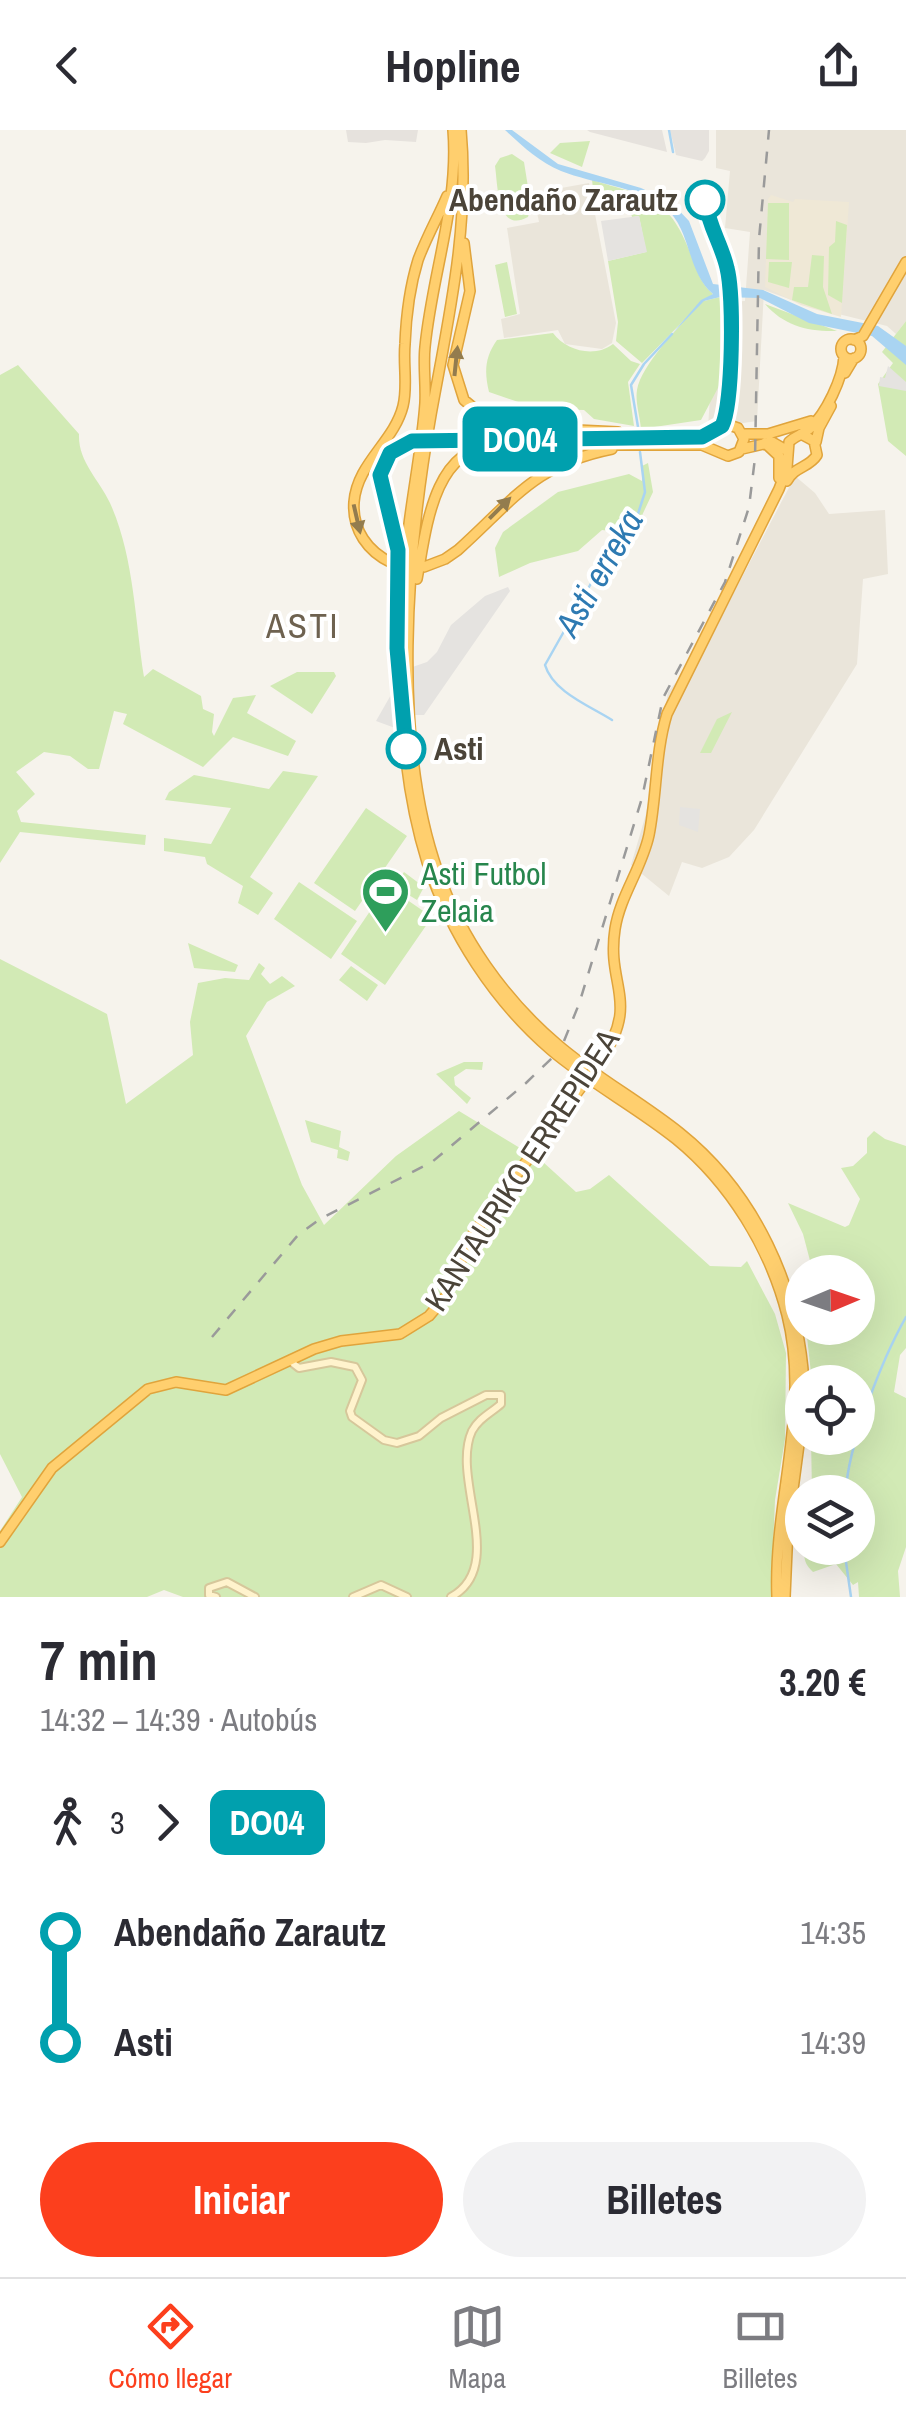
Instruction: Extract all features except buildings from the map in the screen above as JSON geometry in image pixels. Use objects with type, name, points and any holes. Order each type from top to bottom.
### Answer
[{"type":"highway","points":[[453,130],[454,180],[425,348],[425,403],[407,546],[403,647],[402,690],[411,788],[427,862],[457,932],[552,1051],[678,1140],[728,1194],[765,1256],[786,1313],[796,1388],[777,1560],[777,1597]]},
{"type":"highway","points":[[461,130],[462,224],[470,292],[452,365],[459,391],[470,407],[487,419],[516,428],[574,428],[650,437]]},
{"type":"highway","points":[[392,563],[364,540],[355,519],[354,499],[368,463],[402,412],[406,331],[418,260],[454,180]]},
{"type":"highway","points":[[410,616],[420,497],[462,224]]},
{"type":"highway","points":[[754,542],[772,502],[788,442],[812,426],[906,262]]},
{"type":"highway","points":[[754,542],[791,474],[816,458],[820,428],[857,346]]},
{"type":"highway","points":[[746,435],[800,427],[821,412]]},
{"type":"highway","points":[[435,441],[702,437],[728,425],[746,435],[811,437],[817,445]]},
{"type":"highway","points":[[715,448],[712,439],[716,430]]},
{"type":"highway","points":[[742,449],[746,435]]},
{"type":"highway","points":[[412,441],[390,453],[380,475],[398,550],[414,760],[431,852],[457,918],[489,976],[558,1046],[681,1134],[734,1189],[764,1236],[784,1281],[800,1340],[802,1365]]},
{"type":"highway","points":[[403,647],[434,502],[447,472],[468,452],[493,445],[702,445],[728,456],[765,443],[778,444],[802,466]]},
{"type":"highway","points":[[765,443],[778,451],[780,459],[772,502]]},
{"type":"highway","points":[[424,567],[453,554],[514,494],[546,472],[590,453],[640,445]]},
{"type":"highway","name":"KANTAURIKO ERREPIDEA","points":[[0,1542],[52,1468],[148,1389],[176,1382],[226,1390],[341,1341],[400,1334],[428,1316],[447,1295],[470,1238],[585,1082],[621,1021],[614,932],[649,835],[664,723],[683,676],[754,542]]},
{"type":"highway","points":[[786,1597],[788,1527],[798,1455]]},
{"type":"street","points":[[290,1361],[299,1368],[331,1362],[355,1367],[362,1380],[350,1411],[352,1417],[384,1440],[397,1443],[418,1436],[441,1418],[486,1395],[501,1394],[501,1404],[478,1422],[466,1451],[479,1541],[470,1573],[462,1589],[451,1597]]},
{"type":"street","points":[[216,1597],[209,1595],[209,1588],[227,1582],[255,1597]]},
{"type":"street","points":[[353,1597],[381,1585],[407,1597]]},
{"type":"shaded area","points":[[346,130],[418,130],[416,142],[366,143],[348,142]]},
{"type":"shaded area","points":[[587,130],[662,130],[667,152],[590,132]]},
{"type":"shaded area","points":[[670,130],[709,130],[705,158],[702,161],[676,155]]},
{"type":"shaded area","points":[[716,130],[906,130],[906,321],[896,334],[887,326],[814,308],[764,290],[757,421],[708,428],[716,303],[745,301],[750,232],[725,228],[730,171],[716,168]]},
{"type":"shaded area","points":[[589,183],[616,323],[612,343],[602,349],[565,344],[558,330],[504,338],[501,319],[520,314],[507,228],[539,222],[533,193]]},
{"type":"shaded area","points":[[771,195],[793,202],[849,202],[841,317],[801,305],[765,287]]},
{"type":"shaded area","points":[[639,216],[647,252],[608,261],[601,221]]},
{"type":"shaded area","points":[[888,366],[906,382],[906,391],[879,386]]},
{"type":"shaded area","points":[[795,476],[815,493],[829,514],[885,510],[888,574],[863,579],[857,664],[754,830],[729,857],[702,868],[682,862],[669,896],[631,865],[646,814],[668,692],[708,642]]},
{"type":"shaded area","points":[[508,587],[510,591],[424,715],[406,715],[395,728],[376,721],[392,693],[392,674],[427,662],[451,625],[485,596]]},
{"type":"shaded area","points":[[680,807],[700,809],[698,832],[679,825]]},
{"type":"green space","points":[[590,141],[582,167],[550,153],[560,143]]},
{"type":"green space","points":[[512,154],[524,162],[531,206],[528,217],[518,221],[510,219],[501,205],[495,166],[500,158]]},
{"type":"green space","points":[[592,180],[641,195],[664,209],[682,233],[699,275],[713,294],[704,301],[720,297],[720,384],[701,420],[641,429],[637,399],[640,380],[662,346],[697,307],[642,363],[616,341],[618,322],[608,261],[646,252],[639,216],[632,217],[630,209],[616,204],[602,207],[599,197],[594,197]]},
{"type":"green space","points":[[768,203],[789,203],[789,260],[766,259]]},
{"type":"green space","points":[[836,221],[847,225],[842,303],[828,295],[829,247],[835,242]]},
{"type":"green space","points":[[812,255],[824,256],[823,287],[832,314],[792,300],[794,287],[808,287]]},
{"type":"green space","points":[[507,262],[517,314],[505,317],[495,265]]},
{"type":"green space","points":[[769,262],[792,262],[789,288],[768,282]]},
{"type":"green space","points":[[765,304],[837,331],[798,326],[780,318]]},
{"type":"green space","points":[[906,321],[906,456],[888,441],[878,384],[893,363],[882,352]]},
{"type":"green space","points":[[553,333],[565,344],[581,350],[598,351],[613,344],[640,364],[628,382],[634,426],[594,419],[584,410],[539,409],[489,392],[487,365],[497,340]]},
{"type":"green space","points":[[18,365],[79,434],[85,462],[110,503],[129,566],[144,677],[153,669],[201,696],[203,709],[214,714],[214,736],[233,698],[256,695],[247,713],[296,741],[288,756],[233,737],[203,767],[123,724],[127,714],[114,711],[99,769],[88,769],[70,756],[44,752],[16,772],[35,794],[17,811],[21,822],[146,835],[145,845],[20,832],[0,863],[0,375]]},
{"type":"green space","points":[[648,463],[653,492],[629,543],[619,532],[602,530],[578,551],[530,563],[499,577],[495,548],[503,532],[558,492],[629,474],[642,481],[642,466]]},
{"type":"green space","points":[[297,672],[334,672],[336,676],[312,714],[270,686]]},
{"type":"green space","points":[[732,712],[711,753],[700,753],[717,719]]},
{"type":"green space","points":[[283,771],[318,776],[250,877],[273,893],[258,915],[238,903],[243,886],[207,864],[205,857],[164,851],[164,838],[211,844],[231,808],[165,800],[169,792],[194,775],[269,789]]},
{"type":"green space","points":[[366,808],[407,836],[355,911],[314,883]]},
{"type":"green space","points":[[404,872],[424,887],[417,900],[394,886]]},
{"type":"green space","points":[[299,882],[357,921],[331,959],[274,919]]},
{"type":"green space","name":"Asti Futbol Zelaia","points":[[387,886],[432,917],[385,985],[341,954]]},
{"type":"green space","points":[[188,943],[238,965],[235,972],[194,968]]},
{"type":"green space","points":[[0,959],[107,1014],[126,1104],[193,1055],[190,1022],[198,983],[225,978],[249,980],[259,963],[265,968],[261,974],[270,984],[282,976],[295,986],[267,1002],[246,1036],[302,1185],[324,1225],[396,1156],[459,1111],[543,1162],[576,1192],[590,1189],[609,1175],[710,1266],[741,1267],[747,1261],[775,1314],[786,1353],[785,1439],[775,1500],[771,1597],[183,1597],[164,1590],[147,1597],[0,1597],[0,1531],[22,1497],[0,1454]]},
{"type":"green space","points":[[351,966],[378,985],[367,1001],[339,980]]},
{"type":"green space","points":[[464,1062],[483,1062],[482,1070],[466,1069],[454,1077],[455,1085],[471,1098],[467,1104],[436,1074]]},
{"type":"green space","points":[[305,1120],[341,1131],[339,1147],[350,1152],[348,1161],[337,1158],[338,1150],[311,1142]]},
{"type":"green space","points":[[874,1131],[906,1146],[906,1348],[900,1355],[894,1392],[906,1398],[906,1547],[898,1571],[900,1597],[859,1597],[858,1582],[853,1585],[837,1565],[875,1565],[875,1475],[812,1475],[811,1455],[875,1455],[875,1365],[810,1365],[808,1345],[875,1345],[875,1255],[809,1255],[788,1203],[845,1227],[849,1225],[860,1199],[841,1168],[853,1166],[867,1153],[867,1138]]},
{"type":"green space","points":[[807,1565],[833,1565],[813,1572]]},
{"type":"water","points":[[505,130],[512,130],[558,164],[641,188],[671,202],[689,221],[713,284],[763,290],[817,314],[878,326],[906,346],[906,365],[872,336],[809,323],[760,298],[720,297],[704,301],[671,335],[701,300],[713,294],[698,274],[673,216],[640,194],[553,167]]},
{"type":"waterway","points":[[669,130],[673,152]]},
{"type":"waterway","name":"Asti erreka","points":[[638,427],[631,385],[644,364],[672,334]]},
{"type":"waterway","name":"Asti erreka","points":[[612,720],[564,691],[545,665],[598,571],[627,540],[636,520],[645,492],[640,452]]},
{"type":"waterway","points":[[848,1475],[868,1403],[906,1317]]},
{"type":"waterway","points":[[846,1565],[851,1597]]},
{"type":"railway","points":[[564,1041],[642,798],[663,698],[725,582],[749,507],[755,458],[759,239],[769,130]]},
{"type":"railway","points":[[212,1337],[298,1235],[320,1219],[432,1162],[553,1057]]},
{"type":"bus line","name":"DO04","points":[[406,749],[397,648],[398,550],[380,480],[385,460],[395,448],[412,441],[702,437],[722,426],[728,403],[730,286],[705,200]]},
{"type":"place","name":"Abendaño Zarautz","points":[[705,200]]},
{"type":"place","name":"Asti","points":[[406,749]]},
{"type":"place","name":"Asti Futbol Zelaia","points":[[386,934]]},
{"type":"district","name":"ASTI","points":[[303,626]]}]
